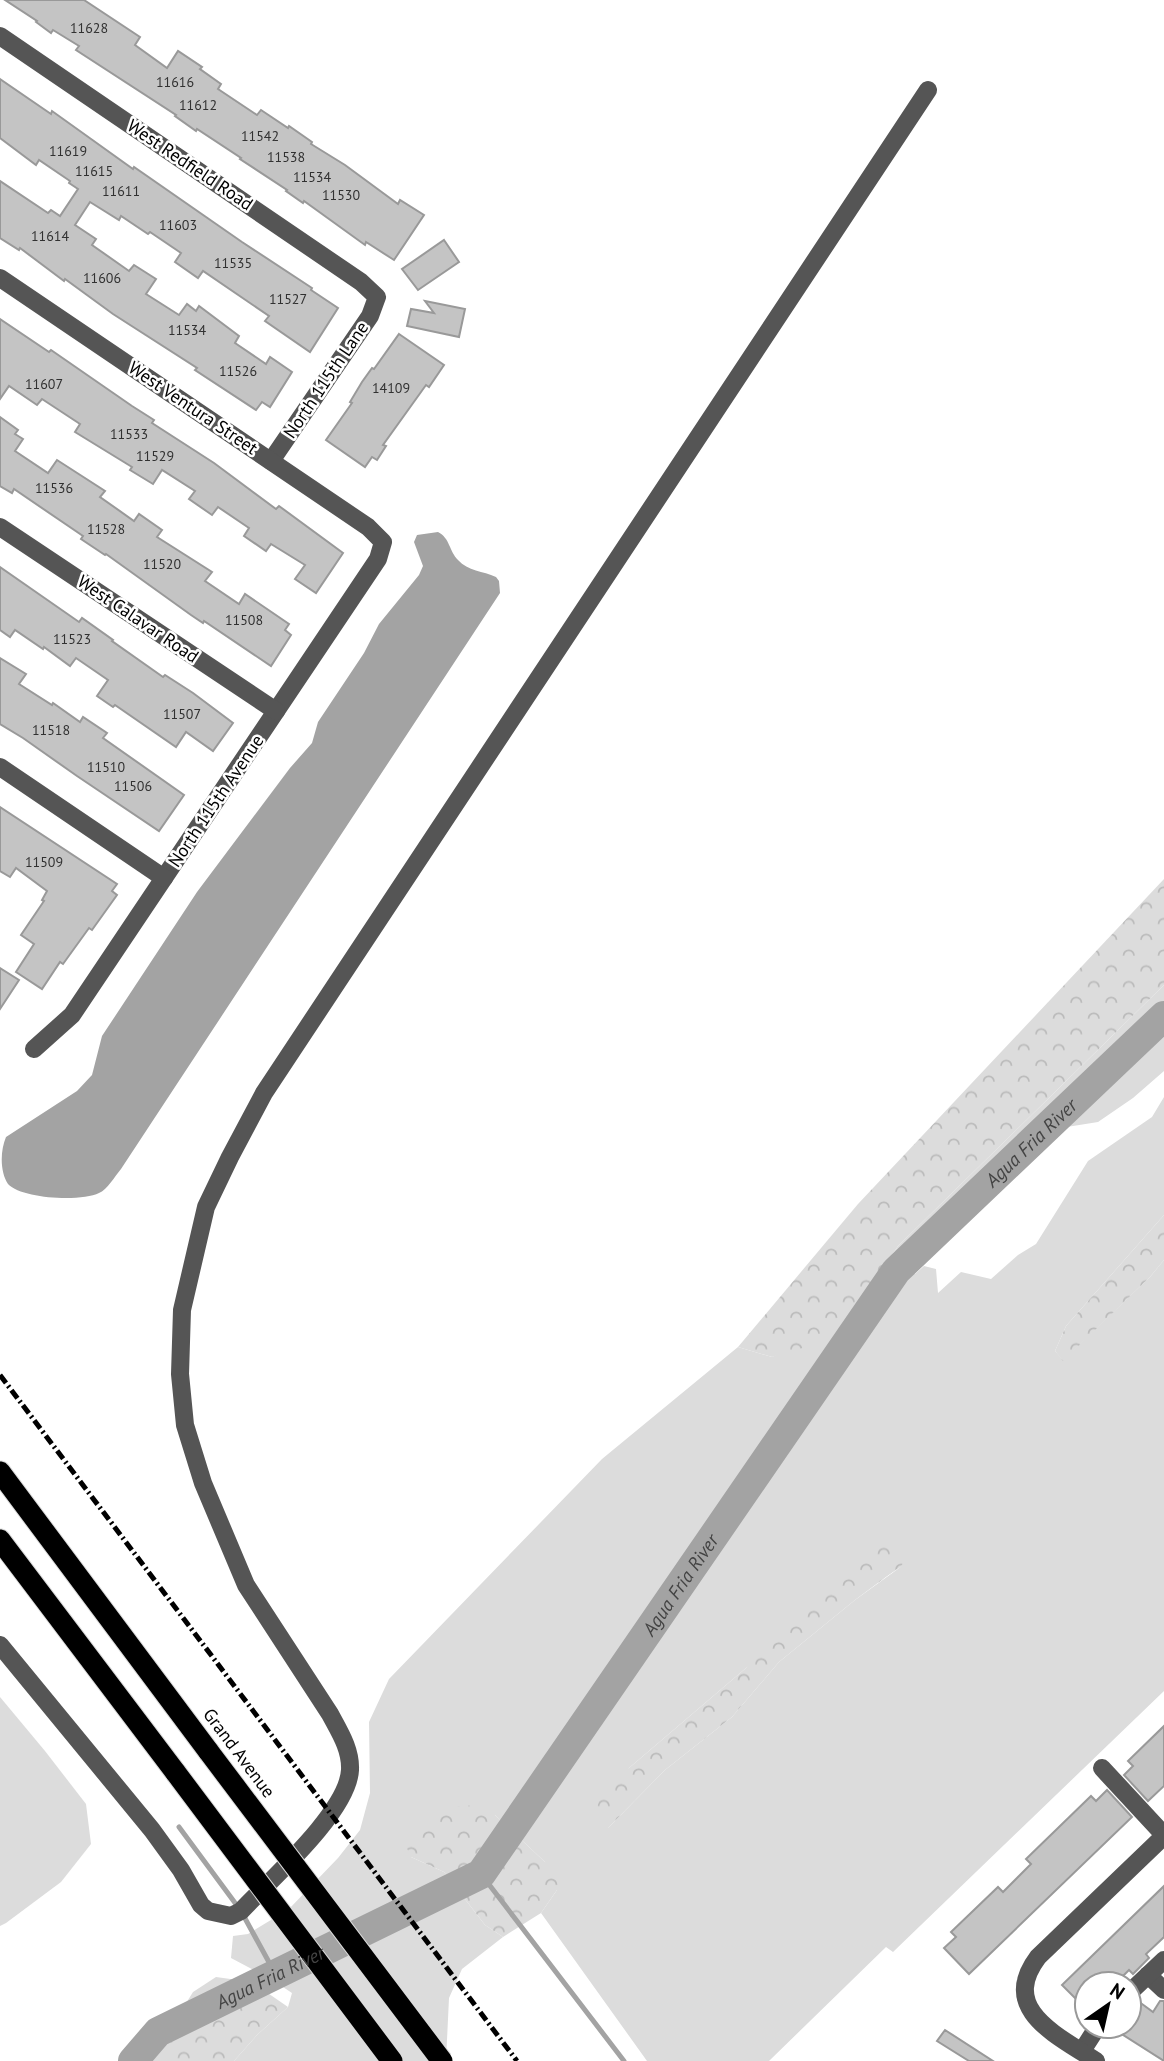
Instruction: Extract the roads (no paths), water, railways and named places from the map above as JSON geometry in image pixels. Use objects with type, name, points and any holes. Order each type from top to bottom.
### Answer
[{"type":"highway","name":"Grand Avenue","points":[[0,1472],[442,2061]]},
{"type":"highway","points":[[0,1540],[392,2061]]},
{"type":"street","name":"West Redfield Road","points":[[0,36],[361,282],[377,297]]},
{"type":"street","points":[[0,1645],[152,1830],[181,1870],[201,1905],[208,1911],[231,1916],[241,1911],[306,1843],[334,1808],[346,1786],[350,1771],[349,1755],[342,1735],[246,1584],[203,1483],[185,1425],[180,1374],[182,1310],[206,1207],[264,1093],[928,90]]},
{"type":"street","name":"West Ventura Street","points":[[0,278],[368,527],[383,542]]},
{"type":"street","name":"North 115th Lane","points":[[271,461],[370,316],[377,297]]},
{"type":"street","name":"West Calavar Road","points":[[0,527],[276,711]]},
{"type":"street","name":"North 115th Avenue","points":[[34,1049],[72,1014],[378,559],[383,542]]},
{"type":"street","points":[[0,766],[164,878]]},
{"type":"street","points":[[1089,2056],[1037,2020],[1025,1993],[1027,1975],[1038,1957],[1164,1836],[1101,1768]]},
{"type":"street","points":[[1143,1980],[1164,1960]]},
{"type":"street","points":[[1148,1975],[1164,1990]]},
{"type":"waterway","name":"Agua Fria River","points":[[133,2061],[158,2032],[481,1874],[896,1271],[1164,1016]]},
{"type":"waterway","points":[[179,1827],[241,1911],[276,1975]]},
{"type":"waterway","points":[[481,1874],[624,2061]]},
{"type":"railway","points":[[0,1375],[517,2061]]}]
